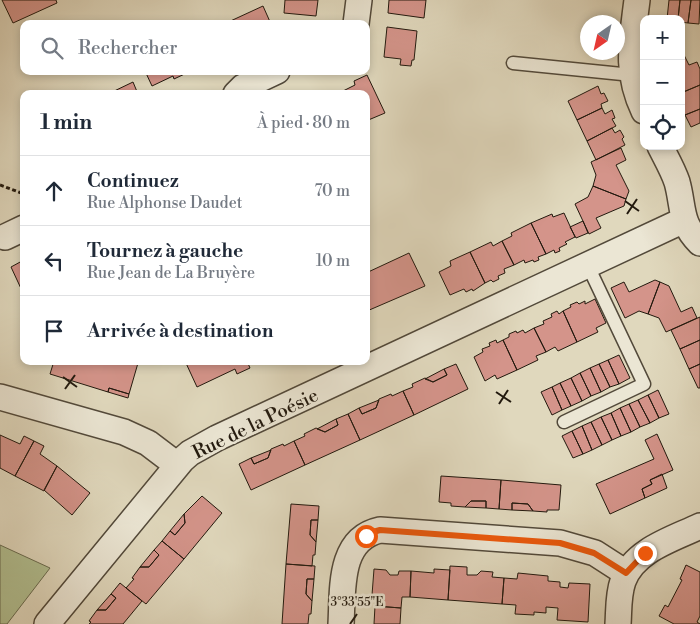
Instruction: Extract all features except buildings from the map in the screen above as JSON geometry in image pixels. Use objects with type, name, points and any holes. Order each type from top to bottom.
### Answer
[{"type":"street","points":[[356,20],[359,0]]},
{"type":"street","points":[[637,0],[631,53],[633,85],[641,105]]},
{"type":"street","points":[[240,90],[268,75]]},
{"type":"street","points":[[662,150],[692,217],[692,234],[700,243]]},
{"type":"street","name":"Rue de la Poésie","points":[[47,624],[177,465],[190,453],[217,438],[692,217]]},
{"type":"street","points":[[0,397],[124,432],[148,443],[177,465]]},
{"type":"street","points":[[618,624],[620,596],[626,573],[645,553],[700,526]]},
{"type":"street","points":[[341,624],[345,571],[349,554],[358,542],[373,532],[380,530],[560,543],[594,553],[626,573]]},
{"type":"lane","points":[[513,63],[632,75]]},
{"type":"lane","points":[[564,422],[644,384],[588,266]]},
{"type":"path","points":[[0,185],[20,192]]},
{"type":"green space","points":[[0,545],[50,568],[7,624],[0,624]]},
{"type":"route","points":[[366,536],[380,530],[560,543],[594,553],[626,573],[645,553]]}]
